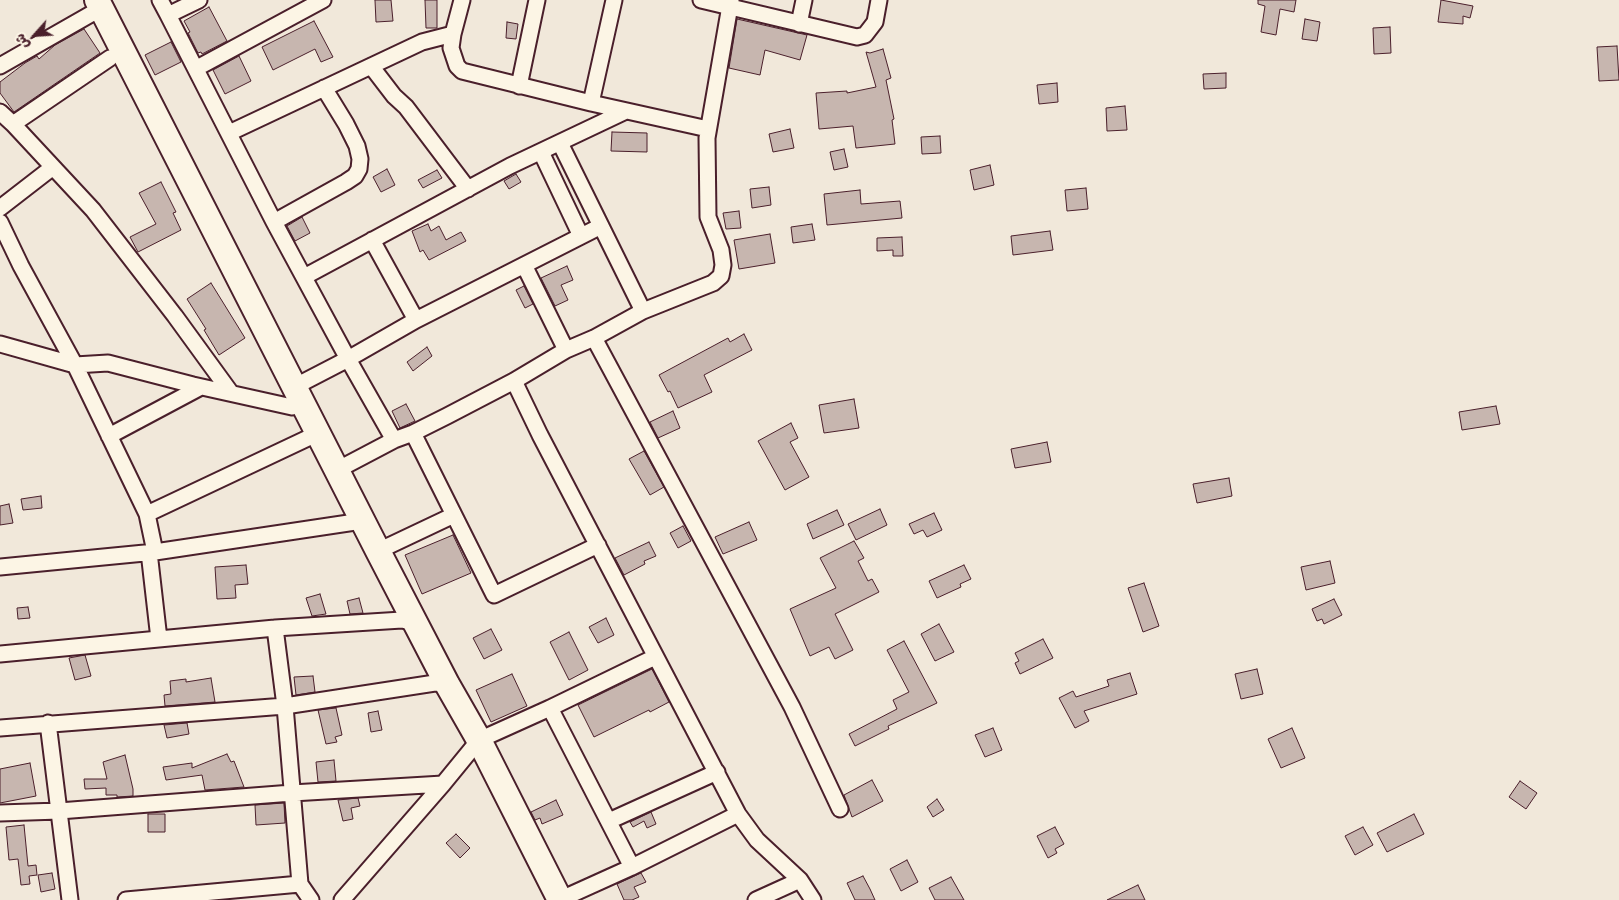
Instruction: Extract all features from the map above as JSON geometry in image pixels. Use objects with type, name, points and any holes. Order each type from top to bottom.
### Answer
[{"type":"main road","points":[[91,5],[110,58],[293,397],[336,470],[356,522],[378,551],[408,621]]},
{"type":"main road","points":[[91,5],[293,397],[308,438],[356,522],[556,900]]},
{"type":"street","points":[[160,0],[274,222],[394,440]]},
{"type":"street","points":[[168,15],[199,0]]},
{"type":"street","points":[[196,68],[323,0]]},
{"type":"street","points":[[462,0],[451,48],[454,60],[462,71],[591,103],[708,129]]},
{"type":"street","points":[[519,86],[537,0]]},
{"type":"street","points":[[591,103],[614,0]]},
{"type":"street","points":[[701,0],[730,3],[799,24],[857,37],[866,35],[874,22],[879,0]]},
{"type":"street","points":[[799,24],[804,0]]},
{"type":"street","points":[[336,470],[394,440],[414,433],[514,381],[566,350],[594,338],[643,311],[713,283],[721,276],[723,266],[721,250],[708,218],[708,129],[730,3]]},
{"type":"street","points":[[0,66],[91,5]]},
{"type":"street","points":[[229,133],[422,42],[453,34]]},
{"type":"street","points":[[13,124],[110,58]]},
{"type":"street","points":[[371,66],[394,96],[406,107],[468,189]]},
{"type":"street","points":[[274,222],[346,182],[355,176],[359,169],[360,159],[357,146],[324,88]]},
{"type":"street","points":[[304,277],[510,166],[626,111]]},
{"type":"street","points":[[0,112],[93,210],[175,316],[231,393]]},
{"type":"street","points":[[560,143],[643,311]]},
{"type":"street","points":[[541,152],[581,236]]},
{"type":"street","points":[[0,208],[53,167]]},
{"type":"street","points":[[0,222],[21,266],[75,365],[147,514],[159,639]]},
{"type":"street","points":[[0,344],[75,365],[108,363],[231,393],[293,397],[348,359],[416,320],[601,226]]},
{"type":"street","points":[[372,240],[416,320]]},
{"type":"street","points":[[524,265],[566,350]]},
{"type":"street","points":[[594,338],[792,707],[840,809]]},
{"type":"street","points":[[514,381],[540,435],[738,814],[757,840],[800,880],[813,900]]},
{"type":"street","points":[[109,436],[202,387]]},
{"type":"street","points":[[414,433],[494,595],[598,545]]},
{"type":"street","points":[[147,514],[308,438]]},
{"type":"street","points":[[378,551],[454,515]]},
{"type":"street","points":[[0,567],[152,552],[356,522]]},
{"type":"street","points":[[0,654],[275,628],[408,621]]},
{"type":"street","points":[[275,628],[285,706],[300,884],[312,900]]},
{"type":"street","points":[[349,898],[474,745],[655,657]]},
{"type":"street","points":[[0,728],[285,706],[441,684]]},
{"type":"street","points":[[550,708],[632,867]]},
{"type":"street","points":[[48,723],[70,900]]},
{"type":"street","points":[[609,822],[717,772]]},
{"type":"street","points":[[0,813],[59,811],[443,784]]},
{"type":"street","points":[[556,900],[632,867],[738,814]]},
{"type":"street","points":[[756,900],[800,880]]},
{"type":"street","points":[[126,900],[300,884]]},
{"type":"building","points":[[375,0],[391,0],[393,21],[376,22]]},
{"type":"building","points":[[425,0],[437,0],[437,28],[426,28]]},
{"type":"building","points":[[1258,0],[1296,0],[1294,12],[1280,9],[1276,35],[1261,32],[1265,6],[1258,4]]},
{"type":"building","points":[[1441,0],[1473,6],[1470,18],[1463,16],[1463,24],[1438,22]]},
{"type":"building","points":[[209,7],[227,41],[202,54],[201,52],[198,53],[184,21]]},
{"type":"building","points":[[737,19],[807,35],[800,60],[765,50],[760,75],[729,68]]},
{"type":"building","points":[[1305,19],[1320,22],[1317,41],[1302,39]]},
{"type":"building","points":[[314,21],[333,57],[321,62],[315,49],[273,70],[262,47]]},
{"type":"building","points":[[507,22],[518,24],[516,39],[506,38]]},
{"type":"building","points":[[1390,27],[1391,53],[1374,54],[1373,28]]},
{"type":"building","points":[[84,29],[100,53],[14,112],[0,93],[0,82],[25,63],[37,56],[39,59],[55,45]]},
{"type":"building","points":[[171,42],[181,62],[155,75],[145,55]]},
{"type":"building","points":[[1617,46],[1619,80],[1599,81],[1597,47]]},
{"type":"building","points":[[883,49],[891,78],[886,80],[894,119],[892,120],[895,144],[856,148],[853,126],[819,129],[816,93],[847,91],[847,93],[876,87],[866,52],[870,53]]},
{"type":"building","points":[[239,56],[251,81],[225,94],[213,70]]},
{"type":"building","points":[[1226,73],[1226,88],[1204,89],[1203,74]]},
{"type":"building","points":[[1057,83],[1058,102],[1039,104],[1037,85]]},
{"type":"building","points":[[1125,106],[1127,130],[1107,131],[1106,108]]},
{"type":"building","points":[[790,129],[794,148],[773,152],[769,134]]},
{"type":"building","points":[[612,132],[647,133],[647,152],[611,151]]},
{"type":"building","points":[[940,136],[941,153],[922,154],[921,137]]},
{"type":"building","points":[[844,149],[848,167],[834,170],[830,152]]},
{"type":"building","points":[[990,165],[994,185],[974,190],[970,170]]},
{"type":"building","points":[[387,169],[395,185],[381,192],[373,177]]},
{"type":"building","points":[[437,170],[442,178],[423,188],[418,180]]},
{"type":"building","points":[[516,174],[521,182],[509,189],[504,181]]},
{"type":"building","points":[[161,182],[176,212],[173,213],[181,230],[138,252],[130,237],[156,224],[139,193]]},
{"type":"building","points":[[769,187],[771,205],[752,208],[750,189]]},
{"type":"building","points":[[1086,188],[1088,209],[1067,211],[1065,190]]},
{"type":"building","points":[[860,190],[861,204],[900,201],[902,218],[827,225],[824,194]]},
{"type":"building","points":[[739,211],[741,228],[726,229],[723,213]]},
{"type":"building","points":[[302,217],[310,233],[295,241],[287,226]]},
{"type":"building","points":[[428,224],[431,231],[439,226],[446,240],[461,232],[466,241],[429,260],[423,250],[420,252],[412,231]]},
{"type":"building","points":[[812,224],[815,240],[793,243],[791,227]]},
{"type":"building","points":[[1050,231],[1053,250],[1013,255],[1011,236]]},
{"type":"building","points":[[770,234],[775,263],[739,269],[734,240]]},
{"type":"building","points":[[902,237],[903,256],[893,256],[893,250],[877,251],[877,238]]},
{"type":"building","points":[[567,266],[573,280],[561,285],[568,300],[555,306],[541,278]]},
{"type":"building","points":[[211,283],[245,338],[219,355],[204,330],[206,329],[187,299]]},
{"type":"building","points":[[524,286],[533,304],[525,308],[516,290]]},
{"type":"building","points":[[744,334],[752,350],[704,375],[712,392],[678,408],[670,391],[668,392],[659,375],[728,338],[730,342]]},
{"type":"building","points":[[427,347],[432,356],[413,371],[407,362]]},
{"type":"building","points":[[854,399],[859,428],[824,433],[819,405]]},
{"type":"building","points":[[406,404],[415,421],[400,428],[392,411]]},
{"type":"building","points":[[1496,406],[1500,424],[1462,430],[1459,412]]},
{"type":"building","points":[[673,411],[680,428],[658,438],[650,422]]},
{"type":"building","points":[[791,423],[798,438],[790,442],[809,477],[785,490],[758,441]]},
{"type":"building","points":[[1047,442],[1051,462],[1015,468],[1011,449]]},
{"type":"building","points":[[644,451],[664,487],[650,495],[629,459]]},
{"type":"building","points":[[1229,478],[1232,496],[1197,503],[1193,484]]},
{"type":"building","points":[[41,496],[42,508],[23,510],[21,499]]},
{"type":"building","points":[[9,504],[13,523],[0,525],[0,506]]},
{"type":"building","points":[[880,509],[887,525],[856,540],[848,524]]},
{"type":"building","points":[[837,510],[844,525],[813,539],[807,524]]},
{"type":"building","points":[[934,513],[942,530],[927,537],[923,530],[914,534],[909,524]]},
{"type":"building","points":[[749,522],[757,540],[723,554],[715,537]]},
{"type":"building","points":[[683,526],[691,541],[678,548],[670,533]]},
{"type":"building","points":[[453,535],[471,573],[422,594],[405,555]]},
{"type":"building","points":[[854,541],[864,558],[858,561],[868,581],[872,579],[879,592],[835,614],[853,650],[835,659],[829,647],[810,656],[790,609],[836,588],[820,558]]},
{"type":"building","points":[[649,542],[656,556],[644,561],[645,564],[624,575],[615,558]]},
{"type":"building","points":[[1330,561],[1335,583],[1306,590],[1301,567]]},
{"type":"building","points":[[246,565],[248,584],[235,585],[236,598],[217,599],[215,567]]},
{"type":"building","points":[[964,565],[971,579],[960,584],[961,587],[937,598],[929,581]]},
{"type":"building","points":[[1144,583],[1159,626],[1143,632],[1128,588]]},
{"type":"building","points":[[320,594],[326,614],[312,616],[306,598]]},
{"type":"building","points":[[359,598],[363,613],[350,614],[347,601]]},
{"type":"building","points":[[1334,599],[1342,615],[1324,624],[1322,619],[1317,621],[1312,609]]},
{"type":"building","points":[[28,607],[30,618],[18,619],[17,608]]},
{"type":"building","points":[[606,618],[614,635],[598,643],[589,627]]},
{"type":"building","points":[[939,624],[954,652],[935,661],[921,634]]},
{"type":"building","points":[[491,629],[502,650],[484,659],[473,638]]},
{"type":"building","points":[[569,632],[588,670],[569,680],[550,642]]},
{"type":"building","points":[[1043,639],[1053,658],[1020,674],[1015,663],[1019,661],[1015,653]]},
{"type":"building","points":[[904,641],[937,703],[888,726],[889,729],[855,746],[849,734],[897,709],[893,700],[909,692],[887,650]]},
{"type":"building","points":[[85,655],[91,676],[75,680],[69,658]]},
{"type":"building","points":[[652,669],[669,702],[594,737],[578,705]]},
{"type":"building","points":[[1257,669],[1263,694],[1241,699],[1235,674]]},
{"type":"building","points":[[1130,673],[1137,694],[1084,711],[1089,721],[1075,728],[1059,698],[1073,691],[1076,697],[1109,686],[1107,680]]},
{"type":"building","points":[[512,674],[527,706],[491,722],[476,690]]},
{"type":"building","points":[[313,676],[315,692],[296,695],[294,677]]},
{"type":"building","points":[[211,678],[215,702],[165,706],[164,695],[171,694],[170,681],[186,679],[186,682]]},
{"type":"building","points":[[336,708],[342,735],[335,737],[337,742],[326,744],[318,710]]},
{"type":"building","points":[[378,711],[382,730],[371,732],[368,713]]},
{"type":"building","points":[[187,723],[189,734],[167,738],[164,725]]},
{"type":"building","points":[[993,728],[1002,750],[985,757],[975,735]]},
{"type":"building","points":[[1292,728],[1305,758],[1281,768],[1268,739]]},
{"type":"building","points":[[227,754],[231,762],[234,761],[244,787],[205,790],[202,775],[166,780],[163,767],[192,763],[192,768]]},
{"type":"building","points":[[125,755],[133,796],[117,797],[117,795],[106,795],[106,788],[85,789],[84,779],[107,779],[103,762]]},
{"type":"building","points":[[334,760],[336,781],[318,782],[316,762]]},
{"type":"building","points":[[30,763],[36,796],[0,803],[0,769]]},
{"type":"building","points":[[872,780],[883,801],[852,817],[844,795]]},
{"type":"building","points":[[1520,781],[1537,793],[1526,809],[1509,797]]},
{"type":"building","points":[[358,798],[360,806],[351,808],[353,819],[343,821],[338,800]]},
{"type":"building","points":[[937,799],[944,810],[933,817],[927,807]]},
{"type":"building","points":[[556,800],[563,815],[542,824],[540,818],[535,820],[531,812]]},
{"type":"building","points":[[284,803],[285,823],[256,825],[255,805]]},
{"type":"building","points":[[651,812],[656,824],[647,828],[644,821],[633,827],[630,822]]},
{"type":"building","points":[[148,814],[165,814],[165,832],[148,832]]},
{"type":"building","points":[[1414,814],[1424,834],[1387,852],[1377,833]]},
{"type":"building","points":[[24,825],[28,866],[36,865],[37,875],[29,876],[30,884],[21,885],[18,859],[9,860],[6,827]]},
{"type":"building","points":[[1055,827],[1064,844],[1055,849],[1057,853],[1048,858],[1037,836]]},
{"type":"building","points":[[1363,827],[1373,845],[1355,855],[1345,836]]},
{"type":"building","points":[[456,834],[470,848],[460,858],[446,843]]},
{"type":"building","points":[[907,860],[918,882],[901,891],[890,869]]},
{"type":"building","points":[[52,873],[55,889],[41,892],[38,875]]},
{"type":"building","points":[[641,873],[646,882],[634,887],[639,897],[632,900],[624,900],[617,884]]},
{"type":"building","points":[[863,876],[875,900],[855,900],[847,883]]},
{"type":"building","points":[[951,877],[964,900],[935,900],[929,888]]},
{"type":"building","points":[[1138,885],[1145,900],[1107,900]]}]
